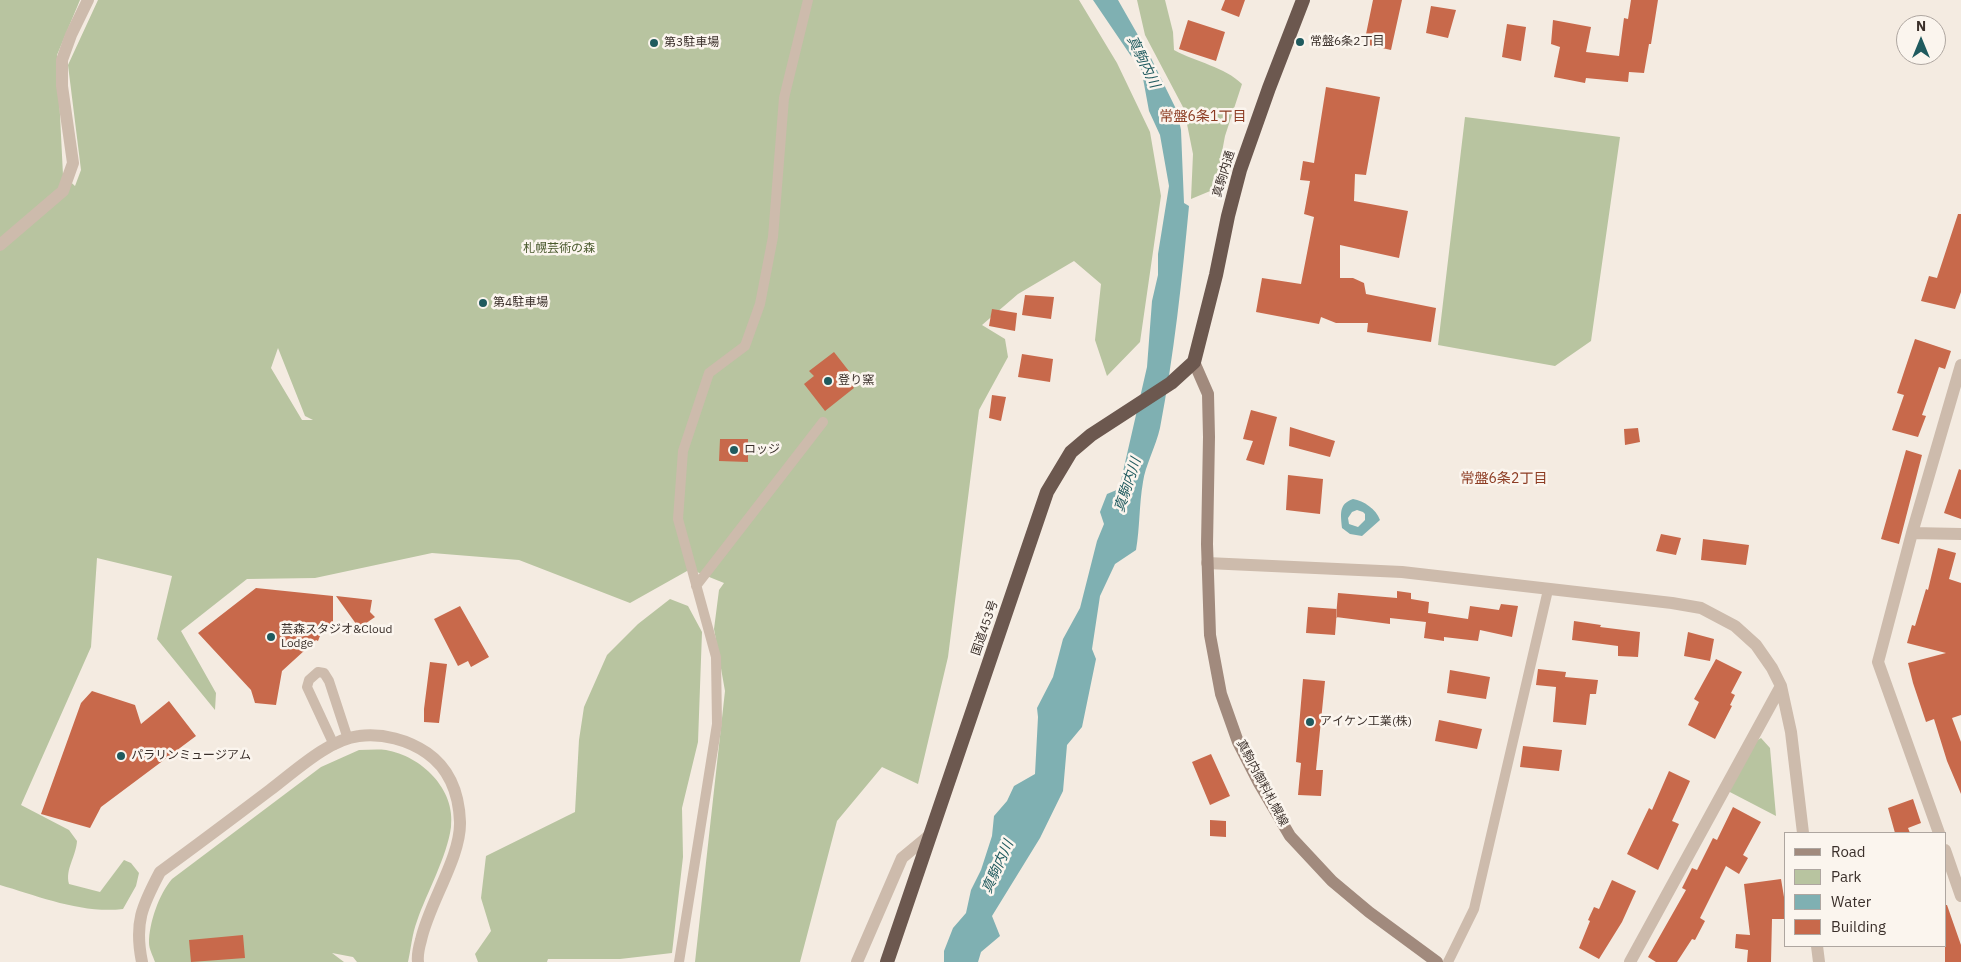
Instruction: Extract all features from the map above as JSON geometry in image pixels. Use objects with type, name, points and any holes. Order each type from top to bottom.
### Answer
[{"type":"highway","name":"真駒内通","points":[[1194,362],[1240,170],[1268,88],[1303,0]]},
{"type":"highway","name":"国道453号","points":[[887,962],[1047,492],[1071,452],[1091,435],[1171,383],[1194,362]]},
{"type":"main road","name":"真駒内御料札幌線","points":[[1194,362],[1208,394],[1207,563],[1210,635],[1221,694],[1238,742],[1290,836],[1332,881],[1369,912],[1437,962]]},
{"type":"street","points":[[0,245],[62,192],[73,163],[62,86],[62,60],[71,35],[88,0]]},
{"type":"street","points":[[1939,832],[1878,662],[1912,533],[1961,365]]},
{"type":"street","points":[[1912,533],[1961,534]]},
{"type":"street","points":[[1207,563],[1402,572],[1701,608],[1735,626],[1756,646],[1772,668],[1781,686],[1791,732],[1803,832]]},
{"type":"street","points":[[1630,962],[1781,686]]},
{"type":"street","points":[[142,962],[138,943],[139,918],[160,872],[326,749],[359,736],[385,736],[414,744],[436,759],[449,776],[458,798],[460,823],[457,846],[423,932],[418,962]]},
{"type":"street","points":[[857,962],[902,858],[931,834]]},
{"type":"street","points":[[1946,853],[1961,896]]},
{"type":"street","points":[[1817,947],[1819,962]]},
{"type":"lane","points":[[678,962],[717,724],[716,658],[678,519],[683,450],[709,373],[745,346],[760,304],[773,237],[784,98],[808,0]]},
{"type":"lane","points":[[696,586],[823,422]]},
{"type":"lane","points":[[1448,962],[1474,909],[1548,590]]},
{"type":"lane","points":[[334,745],[307,687],[309,680],[318,672],[324,673],[329,681],[348,739]]},
{"type":"green space","name":"札幌芸術の森","points":[[0,0],[80,0],[57,55],[63,175],[75,186],[81,170],[68,65],[98,0],[1079,0],[1117,63],[1150,132],[1161,196],[1140,342],[1107,376],[1095,340],[1101,284],[1074,261],[1018,294],[982,325],[1005,339],[1008,357],[979,410],[948,657],[918,784],[882,767],[837,821],[800,962],[695,962],[725,691],[714,629],[719,590],[724,583],[687,568],[687,571],[630,603],[519,560],[432,553],[315,578],[247,579],[181,631],[216,693],[215,710],[157,639],[172,576],[97,558],[91,647],[21,805],[69,830],[77,841],[68,873],[69,884],[100,892],[124,860],[131,863],[139,873],[136,886],[123,909],[108,910],[76,907],[0,885]],"holes":[[[278,348],[305,416],[313,420],[302,420],[271,368]]]},
{"type":"green space","points":[[1137,0],[1165,0],[1173,32],[1174,50],[1227,73],[1242,84],[1225,136],[1215,189],[1191,199],[1193,154],[1184,109],[1145,35]]},
{"type":"green space","points":[[1465,117],[1620,137],[1591,341],[1555,366],[1438,345]]},
{"type":"green space","points":[[670,599],[688,606],[702,632],[698,742],[682,808],[683,857],[672,953],[620,959],[548,959],[547,962],[478,962],[475,954],[491,931],[481,898],[486,856],[575,812],[579,740],[584,707],[607,655],[638,624]]},
{"type":"green space","points":[[1761,738],[1770,748],[1776,816],[1726,790],[1746,747]]},
{"type":"green space","points":[[359,750],[386,750],[412,759],[434,776],[448,800],[451,813],[449,838],[415,926],[408,962],[357,962],[353,957],[332,953],[344,962],[155,962],[150,950],[149,935],[159,901],[172,879],[321,767]]},
{"type":"water","name":"真駒内川","points":[[1093,0],[1118,0],[1151,58],[1177,111],[1181,130],[1184,203],[1189,206],[1169,373],[1160,428],[1144,476],[1136,550],[1115,564],[1100,596],[1092,649],[1096,659],[1082,727],[1067,745],[1063,791],[1040,838],[992,916],[1000,936],[981,952],[978,962],[944,962],[944,951],[953,928],[966,913],[971,890],[981,870],[992,836],[994,816],[1007,801],[1014,786],[1035,774],[1037,708],[1053,677],[1063,639],[1080,608],[1097,541],[1104,524],[1100,512],[1107,494],[1119,489],[1147,367],[1152,301],[1158,275],[1158,254],[1169,186],[1160,135],[1149,111],[1140,62],[1131,56]]},
{"type":"water","points":[[1353,499],[1365,504],[1376,512],[1380,520],[1362,536],[1350,534],[1342,528],[1342,510],[1348,501]],"holes":[[[1357,510],[1363,512],[1365,520],[1358,527],[1349,524],[1348,518],[1352,512]]]},
{"type":"building","points":[[1225,0],[1245,0],[1239,17],[1221,10]]},
{"type":"building","points":[[1373,0],[1402,0],[1391,50],[1364,44]]},
{"type":"building","points":[[1631,0],[1658,0],[1644,73],[1629,72],[1628,82],[1586,78],[1585,83],[1554,77],[1560,47],[1551,44],[1553,20],[1591,27],[1586,52],[1619,56],[1624,18],[1628,19]]},
{"type":"building","points":[[1431,6],[1456,10],[1448,38],[1426,33]]},
{"type":"building","points":[[1188,20],[1225,32],[1216,61],[1179,49]]},
{"type":"building","points":[[1507,24],[1526,27],[1521,61],[1502,57]]},
{"type":"building","points":[[1326,87],[1380,97],[1366,175],[1355,174],[1354,201],[1408,211],[1399,258],[1340,245],[1340,278],[1353,278],[1364,283],[1366,294],[1436,308],[1431,342],[1367,332],[1368,323],[1336,323],[1321,317],[1319,324],[1256,312],[1262,278],[1301,284],[1314,217],[1304,214],[1310,181],[1300,180],[1303,161],[1314,163]]},
{"type":"building","points":[[1958,214],[1961,214],[1961,292],[1955,309],[1921,301],[1929,276],[1937,278]]},
{"type":"building","points":[[1025,295],[1054,297],[1051,319],[1022,315]]},
{"type":"building","points":[[992,309],[1017,313],[1015,331],[989,326]]},
{"type":"building","points":[[1915,339],[1951,351],[1945,369],[1939,367],[1922,415],[1926,416],[1918,437],[1892,430],[1904,395],[1897,393]]},
{"type":"building","name":"登り窯","points":[[834,352],[852,375],[847,378],[854,388],[825,411],[804,384],[814,376],[809,371]]},
{"type":"building","points":[[1022,354],[1053,359],[1050,382],[1018,377]]},
{"type":"building","points":[[992,395],[1006,397],[1001,421],[989,418]]},
{"type":"building","points":[[1251,410],[1277,417],[1264,465],[1246,460],[1253,441],[1243,439]]},
{"type":"building","points":[[1290,427],[1335,441],[1330,457],[1289,446]]},
{"type":"building","points":[[1638,428],[1640,442],[1625,445],[1624,429]]},
{"type":"building","name":"ロッジ","points":[[720,439],[748,439],[748,462],[719,461]]},
{"type":"building","points":[[1906,450],[1922,455],[1899,544],[1881,539]]},
{"type":"building","points":[[1959,469],[1961,470],[1961,519],[1944,513]]},
{"type":"building","points":[[1288,475],[1323,479],[1320,514],[1286,510]]},
{"type":"building","points":[[1661,534],[1681,538],[1676,555],[1656,551]]},
{"type":"building","points":[[1703,539],[1749,545],[1746,565],[1701,560]]},
{"type":"building","points":[[1938,548],[1956,553],[1949,579],[1961,583],[1961,715],[1952,718],[1961,742],[1961,794],[1947,761],[1934,719],[1926,722],[1908,663],[1946,653],[1907,643],[1912,625],[1915,626],[1926,589],[1928,590]]},
{"type":"building","points":[[256,588],[333,596],[333,627],[323,628],[318,641],[316,640],[282,671],[276,705],[255,703],[251,690],[198,633]]},
{"type":"building","points":[[1397,591],[1411,593],[1411,599],[1429,602],[1428,613],[1468,619],[1470,606],[1499,610],[1501,604],[1518,606],[1512,637],[1480,630],[1478,641],[1444,637],[1444,641],[1424,638],[1426,622],[1390,618],[1390,624],[1336,617],[1338,593],[1397,598]]},
{"type":"building","points":[[336,596],[372,600],[370,612],[375,617],[359,628]]},
{"type":"building","points":[[460,606],[489,657],[471,667],[468,661],[458,666],[434,619]]},
{"type":"building","points":[[1308,607],[1337,609],[1335,635],[1306,633]]},
{"type":"building","points":[[1574,621],[1601,625],[1600,627],[1640,632],[1638,657],[1618,656],[1618,646],[1572,640]]},
{"type":"building","points":[[1688,632],[1714,639],[1710,661],[1684,656]]},
{"type":"building","points":[[1716,659],[1742,672],[1731,693],[1735,695],[1730,705],[1732,706],[1715,739],[1688,725],[1699,702],[1694,699]]},
{"type":"building","points":[[430,662],[447,664],[439,723],[424,722]]},
{"type":"building","points":[[1538,669],[1566,672],[1565,677],[1598,680],[1596,694],[1590,694],[1586,725],[1553,722],[1556,687],[1536,685]]},
{"type":"building","points":[[1450,670],[1490,677],[1486,699],[1447,693]]},
{"type":"building","name":"アイケン工業(株)","points":[[1303,679],[1325,681],[1316,770],[1323,770],[1321,796],[1298,795],[1301,763],[1296,762]]},
{"type":"building","points":[[92,691],[135,705],[141,724],[169,701],[196,736],[101,807],[90,828],[41,814],[81,703]]},
{"type":"building","points":[[1439,720],[1482,729],[1477,749],[1435,741]]},
{"type":"building","points":[[1523,746],[1562,750],[1559,771],[1520,767]]},
{"type":"building","points":[[1211,754],[1230,796],[1210,805],[1192,762]]},
{"type":"building","points":[[1669,771],[1690,781],[1672,821],[1679,824],[1658,870],[1627,854],[1649,808],[1652,810]]},
{"type":"building","points":[[1913,799],[1921,823],[1908,828],[1910,832],[1895,832],[1888,808]]},
{"type":"building","points":[[1733,807],[1761,822],[1743,855],[1748,858],[1739,874],[1726,866],[1700,918],[1705,921],[1695,940],[1692,939],[1677,962],[1656,962],[1648,957],[1686,890],[1682,888],[1692,868],[1697,870],[1713,838],[1717,840]]},
{"type":"building","points":[[1210,820],[1226,821],[1226,837],[1210,836]]},
{"type":"building","points":[[1781,879],[1784,897],[1784,919],[1772,919],[1771,962],[1747,962],[1748,950],[1735,948],[1736,934],[1750,935],[1744,884]]},
{"type":"building","points":[[1612,880],[1636,891],[1622,922],[1599,959],[1579,948],[1594,907],[1599,909]]},
{"type":"building","points":[[1947,905],[1961,945],[1961,962],[1945,962]]},
{"type":"building","points":[[243,935],[245,958],[191,962],[189,940]]},
{"type":"place","name":"常盤6条2丁目","points":[[1300,42]]},
{"type":"place","name":"第3駐車場","points":[[654,43]]},
{"type":"place","name":"第4駐車場","points":[[483,303]]},
{"type":"place","name":"登り窯","points":[[828,381]]},
{"type":"place","name":"ロッジ","points":[[734,450]]},
{"type":"place","name":"芸森スタジオ&Cloud Lodge","points":[[271,637]]},
{"type":"place","name":"アイケン工業(株)","points":[[1310,722]]},
{"type":"place","name":"パラリンミュージアム","points":[[121,756]]},
{"type":"district","name":"常盤6条1丁目","points":[[1203,117]]},
{"type":"district","name":"常盤6条2丁目","points":[[1504,479]]}]
